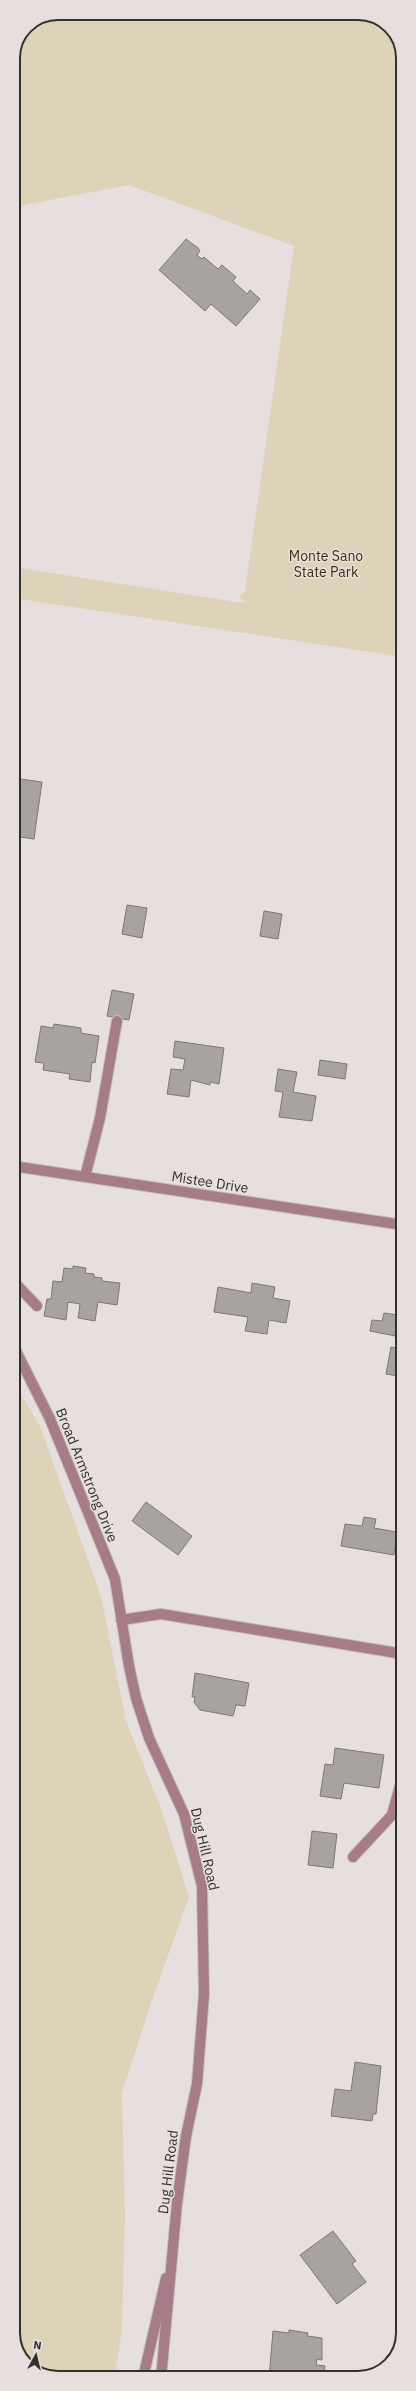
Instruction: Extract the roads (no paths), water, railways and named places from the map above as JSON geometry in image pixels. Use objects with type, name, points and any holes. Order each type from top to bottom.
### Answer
[{"type":"street","points":[[85,1177],[100,1118],[117,1021]]},
{"type":"street","name":"Mistee Drive","points":[[20,1167],[396,1224]]},
{"type":"street","points":[[20,1288],[37,1306]]},
{"type":"street","name":"Broad Armstrong Drive","points":[[20,1359],[50,1419],[115,1579],[121,1620]]},
{"type":"street","points":[[121,1620],[161,1614],[396,1653]]},
{"type":"street","name":"Dug Hill Road","points":[[121,1620],[136,1698],[149,1738],[184,1814],[202,1886],[204,1994],[197,2084],[186,2136],[162,2371]]},
{"type":"street","points":[[353,1857],[392,1815],[396,1800]]},
{"type":"street","points":[[145,2371],[175,2237]]},
{"type":"park label","name":"Monte Sano State Park","points":[[326,564]]}]
